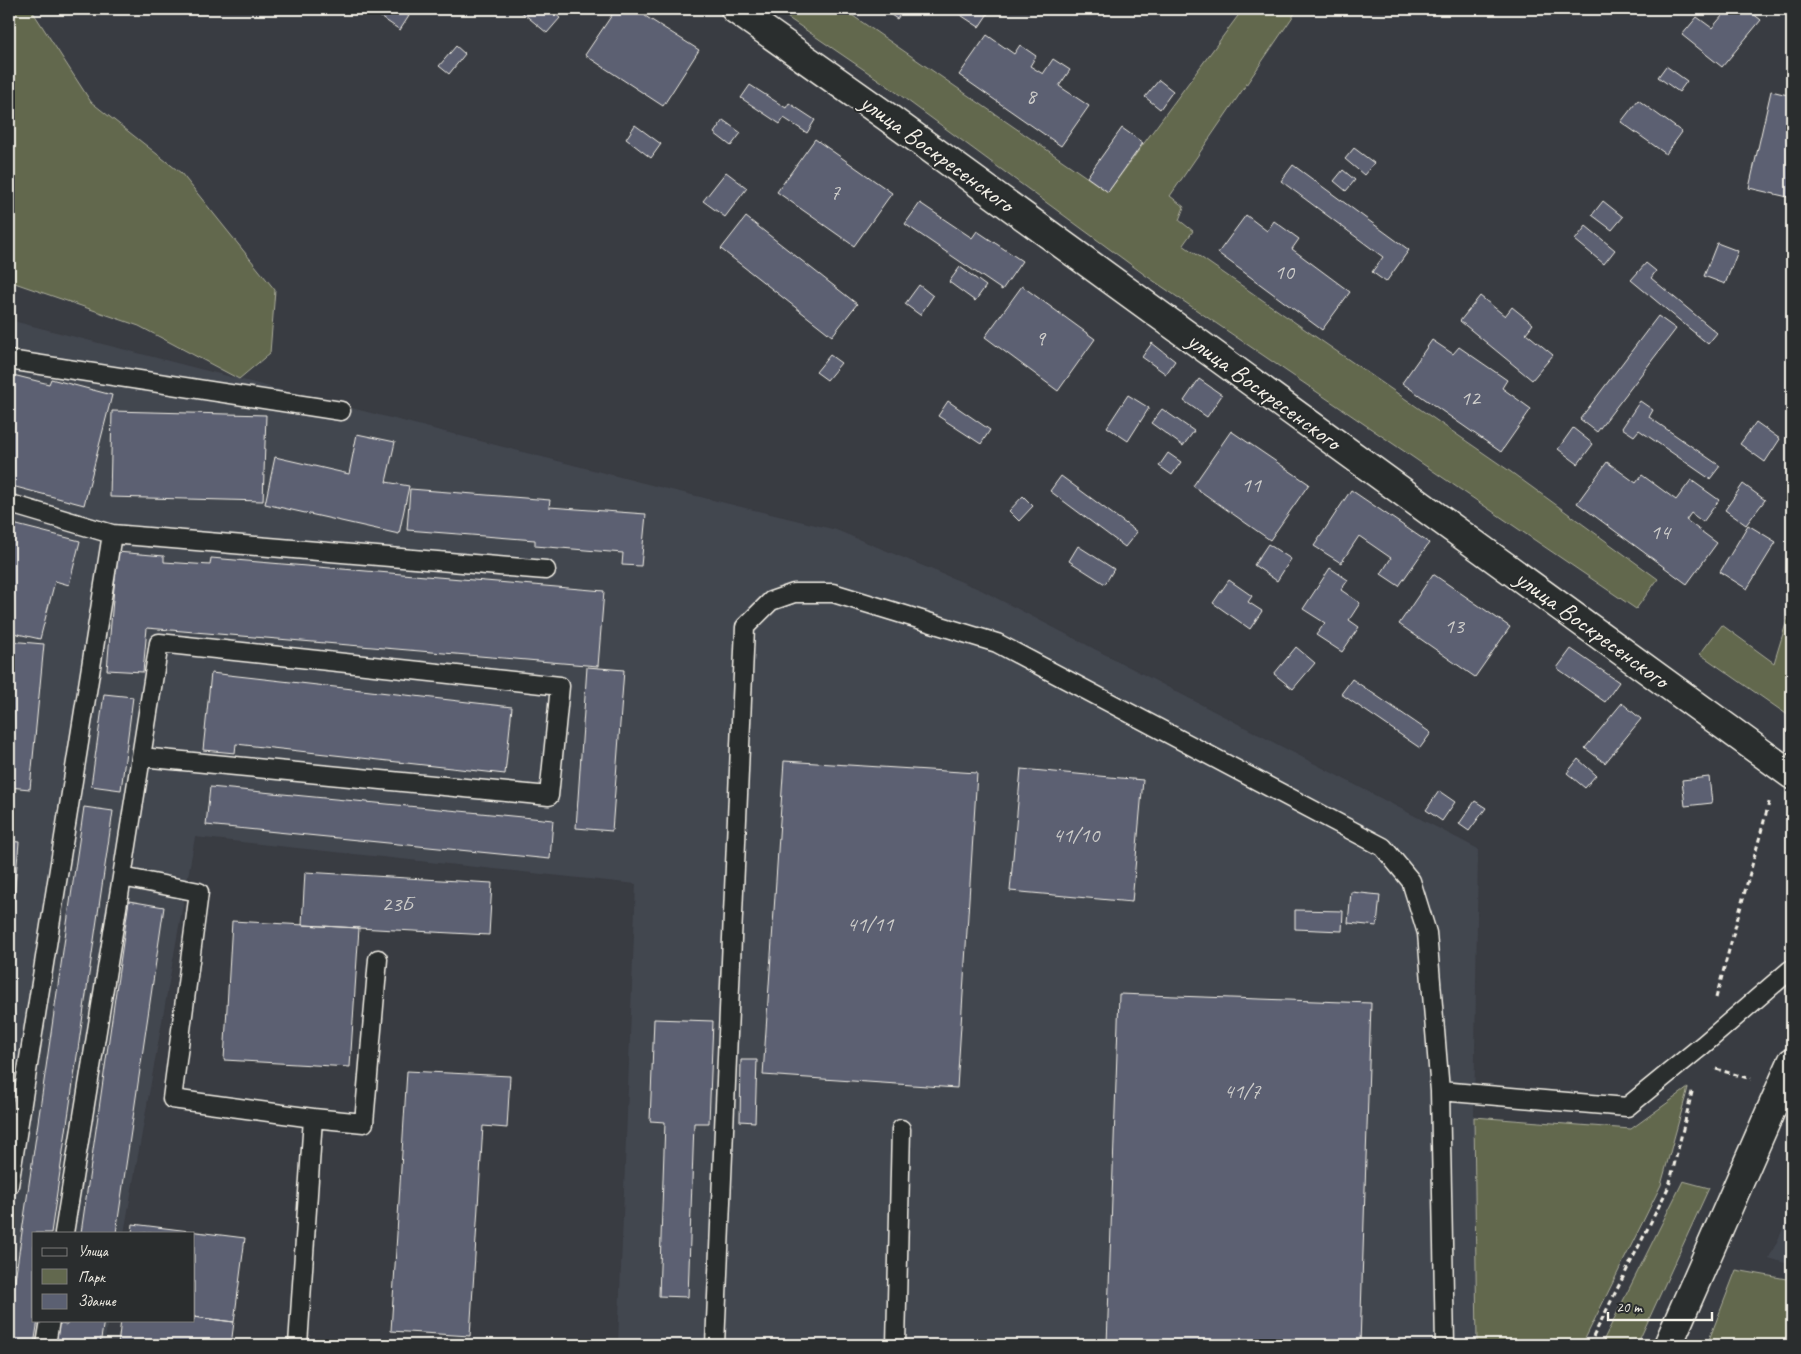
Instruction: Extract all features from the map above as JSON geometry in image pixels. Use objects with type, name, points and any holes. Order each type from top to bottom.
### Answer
[{"type":"street","name":"улица Воскресенского","points":[[735,9],[894,122],[1792,775]]},
{"type":"street","points":[[1668,1345],[1792,1062]]},
{"type":"lane","points":[[9,360],[341,411]]},
{"type":"lane","points":[[14,505],[112,534],[546,570]]},
{"type":"lane","points":[[9,1185],[11,1148],[112,534]]},
{"type":"lane","points":[[715,1345],[745,627],[770,601],[794,593],[833,593],[997,644],[1383,847],[1411,881],[1427,933],[1440,1091],[1445,1345]]},
{"type":"lane","points":[[64,1232],[159,643],[560,686],[549,796],[142,757]]},
{"type":"lane","points":[[122,877],[199,892],[172,1098],[364,1124],[378,959]]},
{"type":"lane","points":[[1440,1091],[1627,1107],[1790,970],[1792,971]]},
{"type":"lane","points":[[298,1345],[313,1118]]},
{"type":"lane","points":[[896,1345],[901,1129]]},
{"type":"lane","points":[[46,1345],[50,1322]]},
{"type":"path","points":[[1708,1066],[1781,1089]]},
{"type":"shaded area","points":[[9,320],[655,486],[836,530],[981,590],[1478,849],[1474,1117],[1477,1345],[618,1345],[636,884],[195,837],[124,1232],[32,1232],[32,1322],[108,1322],[104,1345],[9,1345]]},
{"type":"shaded area","points":[[1792,1211],[1792,1265],[1769,1258]]},
{"type":"green space","points":[[9,9],[31,9],[91,102],[181,173],[275,290],[270,353],[239,379],[139,326],[9,281]]},
{"type":"green space","points":[[775,9],[843,9],[1108,192],[1243,9],[1298,9],[1170,196],[1184,207],[1179,220],[1193,231],[1183,245],[1511,472],[1658,579],[1636,609],[1145,275],[885,84]]},
{"type":"green space","points":[[1792,604],[1792,718],[1700,654],[1722,625],[1774,663]]},
{"type":"green space","points":[[1688,1088],[1661,1185],[1582,1345],[1477,1345],[1474,1117],[1631,1129]]},
{"type":"green space","points":[[1683,1181],[1709,1188],[1637,1345],[1601,1345]]},
{"type":"green space","points":[[1736,1270],[1792,1280],[1792,1345],[1707,1345]]},
{"type":"building","points":[[369,9],[399,9],[409,16],[400,30]]},
{"type":"building","points":[[518,9],[549,9],[560,18],[547,33]]},
{"type":"building","points":[[616,9],[634,9],[699,50],[663,106],[585,55]]},
{"type":"building","points":[[882,9],[904,9],[897,19]]},
{"type":"building","points":[[958,9],[991,9],[979,27],[956,12]]},
{"type":"building","points":[[1728,9],[1747,9],[1761,20],[1722,67],[1682,35],[1697,17],[1712,28]]},
{"type":"building","points":[[987,35],[1014,54],[1020,45],[1036,56],[1030,66],[1043,74],[1053,59],[1070,70],[1059,86],[1089,106],[1061,146],[959,75]]},
{"type":"building","points":[[456,46],[465,54],[449,74],[439,66]]},
{"type":"building","points":[[1666,66],[1687,81],[1679,92],[1658,77]]},
{"type":"building","points":[[1159,80],[1173,91],[1160,109],[1145,97]]},
{"type":"building","points":[[750,85],[786,108],[789,103],[815,120],[807,133],[784,118],[780,124],[741,98]]},
{"type":"building","points":[[1771,91],[1792,96],[1792,198],[1749,188]]},
{"type":"building","points":[[1638,100],[1682,132],[1666,154],[1621,122]]},
{"type":"building","points":[[723,120],[741,133],[731,146],[714,133]]},
{"type":"building","points":[[635,125],[661,144],[651,158],[626,139]]},
{"type":"building","points":[[1122,128],[1143,143],[1108,192],[1087,177]]},
{"type":"building","points":[[815,139],[892,193],[854,246],[777,192]]},
{"type":"building","points":[[1354,148],[1374,163],[1364,175],[1345,159]]},
{"type":"building","points":[[1293,165],[1409,250],[1386,282],[1372,272],[1383,257],[1281,181]]},
{"type":"building","points":[[1343,170],[1355,180],[1346,191],[1334,181]]},
{"type":"building","points":[[726,172],[747,188],[725,217],[703,201]]},
{"type":"building","points":[[1603,201],[1623,217],[1612,230],[1592,215]]},
{"type":"building","points":[[920,203],[972,238],[977,231],[1022,261],[1002,290],[905,224]]},
{"type":"building","points":[[1246,215],[1267,231],[1274,221],[1299,239],[1292,249],[1350,292],[1322,330],[1218,253]]},
{"type":"building","points":[[746,217],[857,304],[832,336],[721,249]]},
{"type":"building","points":[[1586,226],[1615,250],[1604,264],[1575,240]]},
{"type":"building","points":[[1717,243],[1738,251],[1725,284],[1704,276]]},
{"type":"building","points":[[1646,263],[1656,271],[1651,278],[1717,333],[1708,344],[1631,280]]},
{"type":"building","points":[[960,267],[986,286],[975,301],[949,282]]},
{"type":"building","points":[[919,285],[933,296],[920,315],[905,304]]},
{"type":"building","points":[[1022,286],[1095,339],[1058,391],[985,337]]},
{"type":"building","points":[[1480,296],[1505,316],[1512,307],[1533,324],[1526,333],[1553,355],[1532,380],[1460,321]]},
{"type":"building","points":[[1658,316],[1676,329],[1597,432],[1580,419]]},
{"type":"building","points":[[1432,340],[1453,354],[1459,347],[1507,380],[1502,388],[1531,409],[1501,452],[1402,383]]},
{"type":"building","points":[[1152,343],[1175,361],[1166,374],[1142,357]]},
{"type":"building","points":[[830,355],[841,363],[827,380],[816,372]]},
{"type":"building","points":[[9,374],[49,384],[51,379],[112,395],[84,505],[12,486],[9,499]]},
{"type":"building","points":[[1199,379],[1222,395],[1207,417],[1184,401]]},
{"type":"building","points":[[1128,395],[1149,408],[1128,441],[1107,427]]},
{"type":"building","points":[[948,401],[990,430],[981,444],[938,416]]},
{"type":"building","points":[[1640,401],[1653,410],[1649,417],[1720,466],[1710,479],[1639,430],[1634,436],[1622,428]]},
{"type":"building","points":[[1162,409],[1194,431],[1183,446],[1151,423]]},
{"type":"building","points":[[112,411],[266,415],[263,501],[110,497]]},
{"type":"building","points":[[1756,422],[1780,439],[1765,462],[1740,444]]},
{"type":"building","points":[[1573,428],[1593,444],[1578,464],[1558,449]]},
{"type":"building","points":[[1231,431],[1309,484],[1270,540],[1193,486]]},
{"type":"building","points":[[357,434],[395,442],[386,482],[409,486],[399,534],[265,504],[275,457],[349,474]]},
{"type":"building","points":[[1168,453],[1181,462],[1172,475],[1159,466]]},
{"type":"building","points":[[1607,462],[1636,483],[1642,475],[1676,500],[1691,480],[1719,500],[1703,522],[1691,513],[1686,520],[1717,543],[1687,584],[1577,503]]},
{"type":"building","points":[[1061,476],[1137,532],[1125,547],[1050,491]]},
{"type":"building","points":[[1743,484],[1765,500],[1746,525],[1725,510]]},
{"type":"building","points":[[410,489],[550,500],[549,507],[646,514],[641,566],[622,565],[623,553],[535,546],[535,540],[407,530]]},
{"type":"building","points":[[1351,490],[1429,543],[1399,586],[1381,574],[1391,558],[1359,536],[1341,563],[1314,546]]},
{"type":"building","points":[[1023,496],[1033,506],[1019,521],[1009,511]]},
{"type":"building","points":[[9,523],[80,541],[69,585],[55,581],[40,639],[9,632]]},
{"type":"building","points":[[1748,525],[1776,542],[1747,589],[1720,572]]},
{"type":"building","points":[[1268,544],[1291,559],[1277,581],[1254,565]]},
{"type":"building","points":[[1078,546],[1114,569],[1105,584],[1069,561]]},
{"type":"building","points":[[117,552],[164,556],[164,562],[210,565],[211,558],[604,591],[598,666],[147,628],[143,672],[107,670]]},
{"type":"building","points":[[1330,568],[1348,580],[1341,590],[1360,603],[1349,620],[1359,627],[1342,652],[1316,635],[1325,623],[1303,609]]},
{"type":"building","points":[[1433,574],[1510,627],[1475,677],[1399,624]]},
{"type":"building","points":[[1229,580],[1252,596],[1248,602],[1262,611],[1250,629],[1213,603]]},
{"type":"building","points":[[9,641],[44,644],[30,789],[9,787]]},
{"type":"building","points":[[1296,647],[1315,663],[1293,689],[1274,674]]},
{"type":"building","points":[[1571,649],[1619,682],[1605,702],[1557,668]]},
{"type":"building","points":[[587,667],[624,670],[612,831],[576,828]]},
{"type":"building","points":[[211,673],[512,707],[505,774],[236,744],[235,753],[203,750]]},
{"type":"building","points":[[1352,679],[1431,733],[1420,748],[1341,694]]},
{"type":"building","points":[[104,694],[133,697],[121,790],[91,786]]},
{"type":"building","points":[[1622,703],[1641,719],[1605,763],[1585,748]]},
{"type":"building","points":[[1578,759],[1596,775],[1585,788],[1567,773]]},
{"type":"building","points":[[784,761],[977,773],[957,1088],[763,1075]]},
{"type":"building","points":[[1021,769],[1143,780],[1132,902],[1010,891]]},
{"type":"building","points":[[1709,777],[1712,803],[1685,806],[1682,780]]},
{"type":"building","points":[[210,787],[553,820],[550,859],[206,825]]},
{"type":"building","points":[[1439,791],[1455,802],[1442,821],[1426,810]]},
{"type":"building","points":[[1475,801],[1486,808],[1469,831],[1459,824]]},
{"type":"building","points":[[84,807],[113,811],[51,1232],[32,1232],[32,1322],[38,1322],[34,1345],[9,1345],[9,1321]]},
{"type":"building","points":[[9,841],[19,842],[9,952]]},
{"type":"building","points":[[305,872],[492,883],[489,935],[302,925]]},
{"type":"building","points":[[1351,892],[1380,895],[1377,926],[1348,923]]},
{"type":"building","points":[[129,901],[164,907],[116,1232],[81,1232]]},
{"type":"building","points":[[1295,910],[1343,911],[1342,931],[1295,929]]},
{"type":"building","points":[[232,921],[359,928],[350,1067],[224,1060]]},
{"type":"building","points":[[1119,994],[1371,1003],[1360,1345],[1107,1345]]},
{"type":"building","points":[[654,1019],[713,1021],[709,1123],[694,1123],[688,1297],[659,1296],[665,1122],[650,1121]]},
{"type":"building","points":[[741,1060],[757,1060],[755,1122],[740,1121]]},
{"type":"building","points":[[407,1071],[510,1076],[507,1128],[483,1126],[470,1336],[391,1331]]},
{"type":"building","points":[[133,1224],[245,1238],[234,1322],[195,1317],[195,1232],[132,1232]]},
{"type":"building","points":[[195,1317],[234,1322],[231,1345],[118,1345],[121,1322],[195,1322]]},
{"type":"building","points":[[68,1322],[104,1322],[100,1345],[51,1345],[54,1323],[67,1325]]}]
